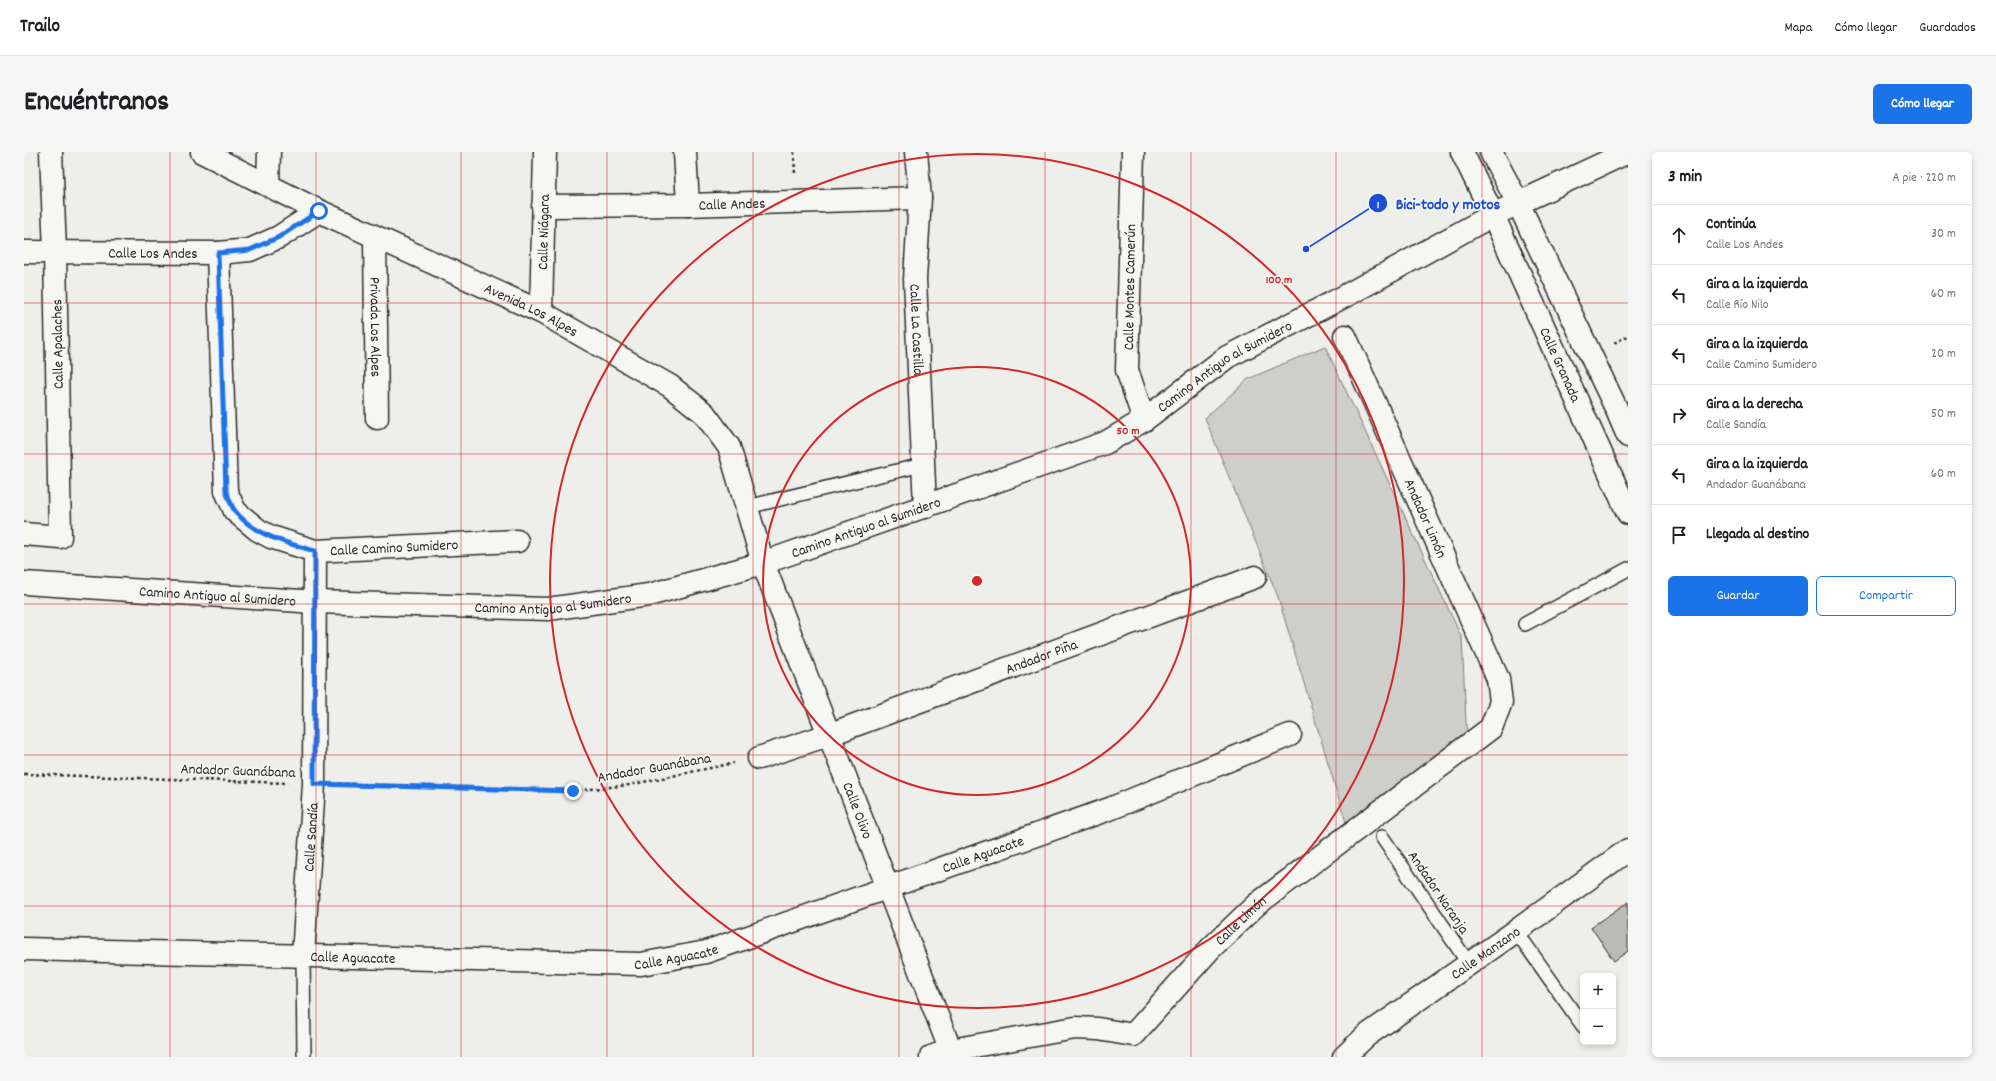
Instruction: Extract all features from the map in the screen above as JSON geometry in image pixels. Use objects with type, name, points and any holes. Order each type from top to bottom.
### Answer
[{"type":"street","name":"Calle Apalaches","points":[[24,534],[60,536],[55,251],[51,152]]},
{"type":"street","name":"Avenida Los Alpes","points":[[202,152],[319,211],[541,312],[670,386],[704,413],[729,447],[763,563]]},
{"type":"street","points":[[268,185],[269,152]]},
{"type":"street","name":"Calle Niágara","points":[[541,312],[545,152]]},
{"type":"street","points":[[685,152],[688,205]]},
{"type":"street","name":"Calle La Castilla","points":[[916,152],[920,198],[915,279],[925,507]]},
{"type":"street","name":"Calle Montes Camerún","points":[[1132,152],[1127,370],[1144,420]]},
{"type":"street","name":"Calle Granada","points":[[1462,152],[1493,215],[1588,420],[1628,513]]},
{"type":"street","name":"Calle Granada","points":[[1491,152],[1518,203],[1628,436]]},
{"type":"street","name":"Camino Antiguo al Sumidero","points":[[24,583],[316,602],[548,609],[648,595],[763,563],[1105,443],[1144,420],[1227,357],[1347,295],[1493,215],[1628,152]]},
{"type":"street","name":"Calle Andes","points":[[544,206],[688,205],[920,198]]},
{"type":"street","name":"Calle Los Andes","points":[[24,252],[218,253],[250,250],[279,237],[319,211]]},
{"type":"street","name":"Privada Los Alpes","points":[[375,237],[377,418]]},
{"type":"street","name":"Calle Camino Sumidero","points":[[218,253],[226,491],[235,511],[258,530],[270,537],[315,551],[517,541]]},
{"type":"street","name":"Andador Limón","points":[[1345,336],[1498,678],[1501,702]]},
{"type":"street","points":[[1588,420],[1616,408]]},
{"type":"street","name":"Calle Sandía","points":[[303,956],[314,784],[316,602],[315,551]]},
{"type":"street","name":"Calle Olivo","points":[[763,563],[887,888],[945,1055]]},
{"type":"street","name":"Andador Piña","points":[[760,758],[828,735],[1255,578]]},
{"type":"street","name":"Calle Limón","points":[[945,1055],[1075,1028],[1098,1029],[1133,1035],[1211,948],[1256,905],[1491,728],[1501,702]]},
{"type":"street","name":"Calle Aguacate","points":[[24,949],[641,964],[706,952],[1112,808],[1290,735]]},
{"type":"street","name":"Calle Manzano","points":[[1344,1057],[1366,1036],[1516,931],[1628,850]]},
{"type":"lane","points":[[747,507],[922,465]]},
{"type":"lane","points":[[1525,624],[1628,569]]},
{"type":"lane","name":"Andador Naranja","points":[[1382,838],[1469,964]]},
{"type":"lane","points":[[1516,931],[1580,1022]]},
{"type":"lane","points":[[303,956],[304,1054]]},
{"type":"path","name":"Andador Guanábana","points":[[24,774],[573,791],[629,785],[760,758]]},
{"type":"shaded area","points":[[1325,346],[1462,638],[1467,742],[1348,829],[1278,597],[1205,418],[1248,379]]},
{"type":"building","points":[[1628,902],[1628,951],[1614,961],[1591,927]]},
{"type":"place","name":"Bici-todo y motos","points":[[1306,249]]},
{"type":"route","points":[[319,211],[279,237],[250,250],[218,253],[226,491],[235,511],[258,530],[270,537],[315,551],[316,602],[314,784],[573,791]]}]
